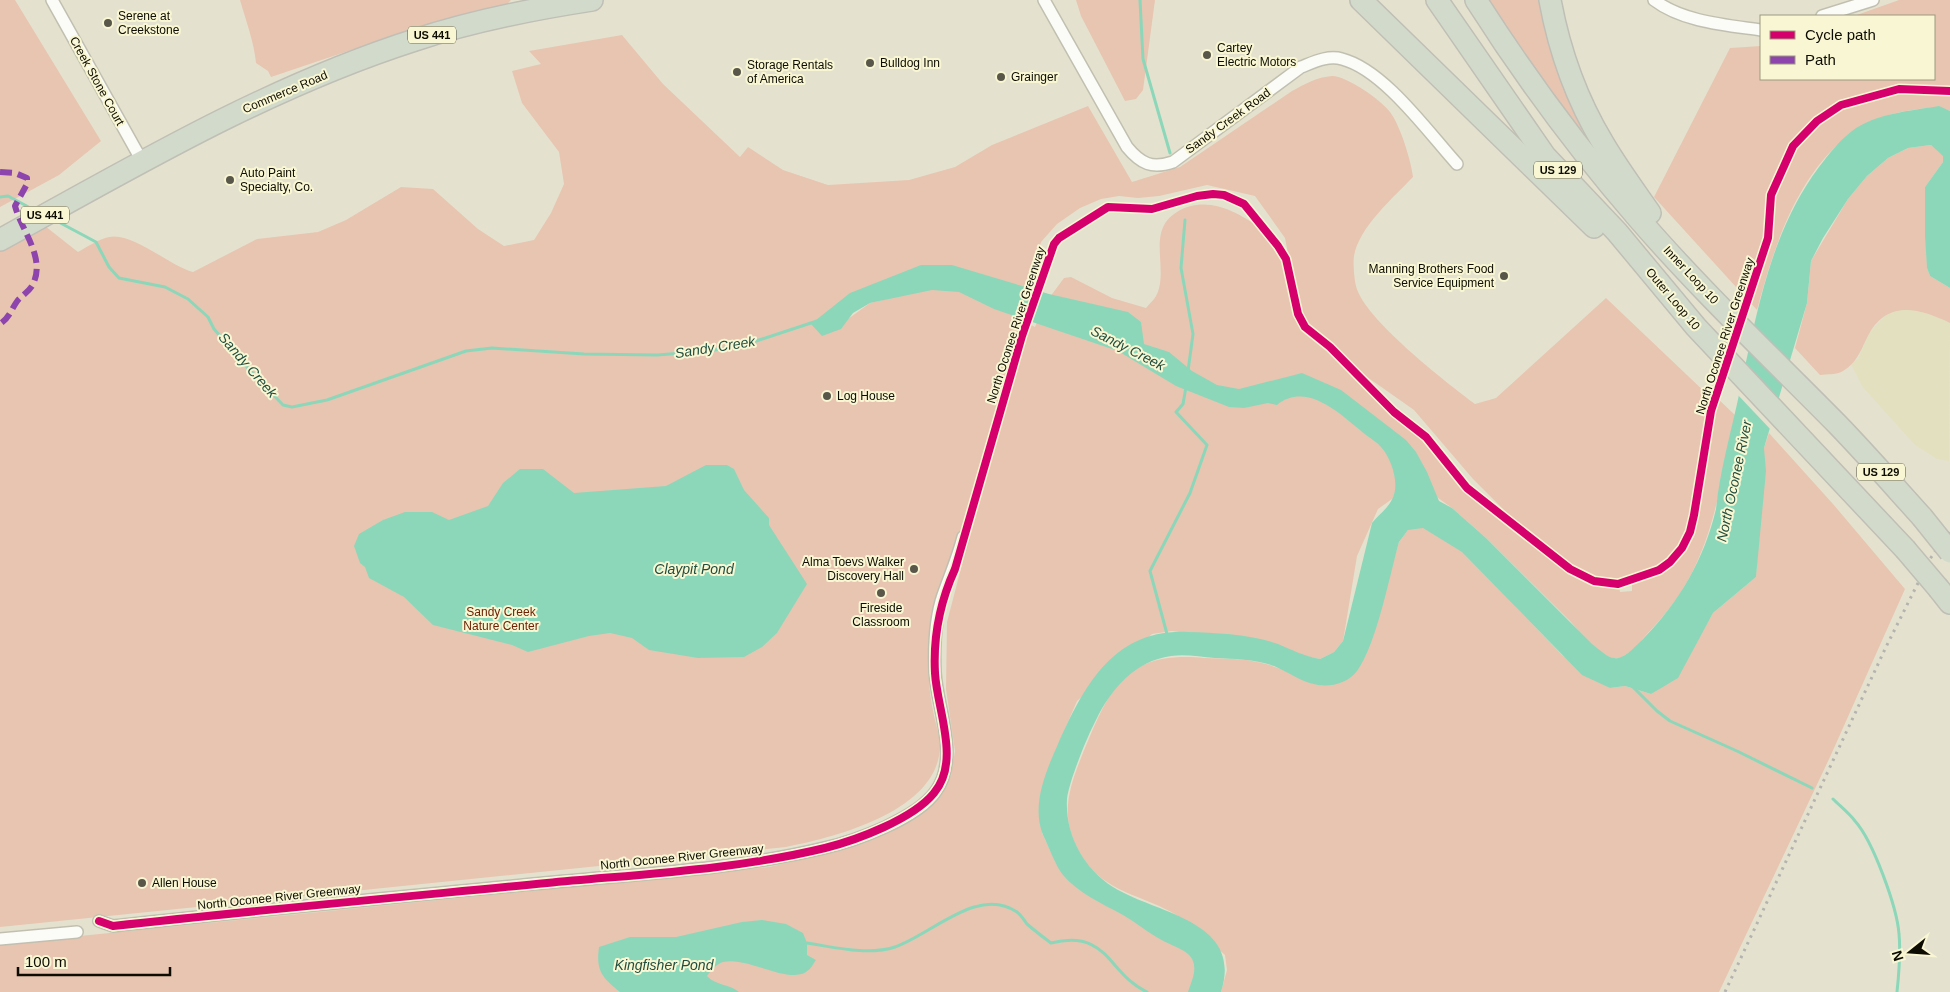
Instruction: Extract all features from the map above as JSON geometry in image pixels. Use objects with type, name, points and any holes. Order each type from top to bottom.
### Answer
[{"type":"highway","name":"Commerce Road","points":[[0,240],[208,126],[278,93],[415,40],[542,8],[592,0]]},
{"type":"highway","points":[[1361,0],[1696,327]]},
{"type":"highway","name":"Outer Loop 10","points":[[1437,0],[1545,156],[1617,232],[1696,327],[1822,464],[1855,495],[1905,549],[1944,596]]},
{"type":"highway","name":"Inner Loop 10","points":[[1476,0],[1509,51],[1556,117],[1638,218],[1694,279],[1840,427],[1922,517],[1950,552]]},
{"type":"highway","points":[[1550,0],[1554,24],[1582,104],[1603,143],[1694,279]]},
{"type":"street","name":"Creek Stone Court","points":[[52,0],[142,161]]},
{"type":"street","name":"Sandy Creek Road","points":[[1044,0],[1128,147],[1144,164],[1161,166],[1173,162],[1301,66],[1322,59],[1340,58],[1372,72],[1457,164]]},
{"type":"street","points":[[1654,0],[1662,6],[1704,20],[1760,30]]},
{"type":"street","points":[[1825,15],[1873,0]]},
{"type":"street","name":"North Oconee River Greenway","points":[[99,921],[113,926],[239,912],[739,864],[828,847],[880,828],[922,805],[935,793],[942,780],[947,763],[935,672],[936,636],[943,596],[955,569],[964,537]]},
{"type":"street","points":[[0,939],[78,932]]},
{"type":"shaded area","points":[[1898,310],[1923,310],[1950,323],[1949,461],[1937,459],[1915,445],[1862,386],[1851,364],[1858,359],[1870,332],[1886,315]]},
{"type":"green space","points":[[0,0],[15,0],[101,141],[59,175],[0,207]]},
{"type":"green space","points":[[240,0],[511,0],[507,4],[390,37],[271,77],[268,71],[256,63],[252,39]]},
{"type":"green space","points":[[1076,0],[1155,0],[1143,90],[1136,99],[1125,101],[1081,16]]},
{"type":"green space","points":[[1486,0],[1542,0],[1584,129],[1579,131],[1547,91]]},
{"type":"green space","points":[[1899,0],[1950,0],[1950,111],[1934,107],[1923,108],[1873,121],[1846,138],[1823,160],[1804,187],[1789,217],[1776,248],[1757,310],[1654,197],[1730,48],[1760,46],[1760,80],[1935,80],[1935,15],[1857,15]]},
{"type":"green space","name":"Sandy Creek Nature Center","points":[[622,35],[663,84],[740,157],[748,147],[783,170],[828,185],[909,180],[955,167],[992,145],[1088,106],[1132,182],[1180,167],[1306,83],[1332,76],[1346,80],[1372,95],[1390,112],[1401,134],[1410,162],[1413,177],[1378,213],[1363,234],[1354,256],[1356,286],[1362,300],[1374,315],[1408,349],[1475,404],[1496,398],[1606,298],[1708,395],[1707,417],[1691,515],[1681,545],[1667,561],[1655,569],[1631,578],[1610,581],[1584,574],[1509,515],[1473,479],[1414,410],[1350,365],[1306,325],[1299,310],[1285,238],[1255,196],[1207,185],[1159,196],[1138,198],[1119,196],[1101,199],[1080,208],[1057,224],[1041,242],[1021,319],[1035,327],[1044,305],[1064,278],[1071,277],[1112,298],[1146,308],[1155,298],[1160,286],[1160,240],[1162,229],[1167,220],[1177,212],[1188,207],[1211,205],[1222,208],[1244,217],[1263,231],[1273,242],[1280,255],[1284,269],[1292,309],[1302,328],[1326,346],[1407,427],[1547,553],[1580,576],[1598,583],[1619,587],[1620,592],[1632,591],[1632,585],[1660,572],[1673,563],[1689,542],[1717,398],[1735,415],[1723,476],[1709,532],[1699,558],[1686,584],[1669,609],[1630,652],[1622,657],[1612,658],[1592,645],[1486,538],[1452,508],[1416,482],[1378,509],[1357,556],[1343,641],[1334,652],[1320,659],[1305,656],[1283,647],[1172,631],[1152,634],[1077,701],[1052,759],[1042,833],[1057,865],[1063,871],[1179,940],[1215,970],[1214,992],[0,992],[0,944],[769,867],[839,851],[871,839],[920,814],[941,796],[951,775],[955,751],[946,689],[947,622],[993,446],[989,445],[960,535],[931,649],[929,685],[940,746],[935,769],[923,788],[904,804],[881,817],[831,836],[786,847],[0,927],[0,250],[45,226],[78,252],[101,239],[118,237],[140,244],[193,272],[257,239],[318,232],[346,220],[401,187],[433,189],[478,229],[504,246],[534,240],[551,213],[564,184],[559,152],[522,103],[512,71],[541,64],[529,51]],"holes":[[[850,293],[900,296],[870,303],[848,319]]]},
{"type":"green space","points":[[1931,145],[1944,156],[1943,162],[1925,187],[1927,268],[1930,276],[1950,288],[1950,323],[1916,311],[1896,311],[1877,323],[1852,364],[1838,373],[1820,375],[1795,348],[1807,303],[1811,261],[1848,199],[1867,176],[1888,158],[1908,148]]},
{"type":"green space","points":[[1769,433],[1833,504],[1905,589],[1830,757],[1719,992],[1221,992],[1227,970],[1225,955],[1178,916],[1125,892],[1101,878],[1081,855],[1070,830],[1068,818],[1069,795],[1076,771],[1091,734],[1111,695],[1122,680],[1137,668],[1155,661],[1177,657],[1255,661],[1275,667],[1314,684],[1370,643],[1399,542],[1408,530],[1416,506],[1499,578],[1516,607],[1562,655],[1610,688],[1625,686],[1651,694],[1701,634],[1713,613],[1756,577],[1764,448]]},
{"type":"water","name":"North Oconee River","points":[[1939,106],[1950,111],[1950,288],[1930,276],[1927,268],[1925,236],[1925,187],[1943,162],[1943,156],[1931,145],[1908,148],[1888,158],[1867,176],[1848,199],[1811,261],[1807,303],[1764,448],[1766,471],[1756,577],[1713,613],[1678,678],[1651,694],[1625,686],[1610,688],[1582,675],[1462,552],[1423,528],[1408,530],[1399,542],[1382,609],[1370,645],[1364,660],[1349,679],[1334,685],[1318,685],[1301,680],[1274,666],[1252,661],[1182,655],[1158,659],[1135,670],[1117,687],[1102,709],[1083,748],[1071,781],[1067,799],[1069,825],[1078,849],[1093,870],[1113,887],[1172,913],[1208,934],[1220,949],[1225,968],[1221,992],[1188,992],[1193,978],[1194,963],[1188,954],[1091,898],[1063,875],[1043,835],[1040,824],[1039,800],[1041,788],[1053,754],[1079,701],[1091,682],[1121,650],[1140,640],[1162,633],[1188,632],[1245,636],[1278,644],[1303,655],[1320,659],[1334,652],[1343,641],[1372,523],[1389,504],[1394,495],[1395,479],[1390,461],[1376,442],[1336,411],[1313,399],[1289,398],[1277,405],[1268,403],[1244,408],[1229,407],[1176,386],[1118,351],[994,309],[959,292],[932,290],[870,303],[853,313],[841,329],[822,336],[811,324],[850,293],[921,265],[952,265],[1049,294],[1128,312],[1141,322],[1144,344],[1169,352],[1192,371],[1217,385],[1239,389],[1302,373],[1341,390],[1406,440],[1416,452],[1427,472],[1439,501],[1452,508],[1486,538],[1592,644],[1608,656],[1618,658],[1635,647],[1668,610],[1679,595],[1705,546],[1716,509],[1723,464],[1760,303],[1777,246],[1802,192],[1834,148],[1861,125],[1882,116]]},
{"type":"water","name":"Claypit Pond","points":[[706,465],[727,465],[734,469],[744,490],[769,518],[769,525],[807,584],[777,633],[762,647],[744,657],[698,658],[649,650],[632,638],[610,633],[589,636],[528,652],[512,645],[433,625],[404,597],[369,578],[365,567],[360,563],[354,546],[359,534],[383,520],[405,512],[432,512],[449,520],[488,506],[503,483],[520,469],[543,469],[574,493],[666,486]]},
{"type":"water","name":"Kingfisher Pond","points":[[762,920],[786,924],[803,933],[807,943],[807,955],[816,960],[806,972],[798,975],[788,975],[733,961],[723,962],[716,966],[707,976],[715,982],[739,992],[620,992],[608,982],[599,967],[599,947],[630,937],[676,937],[742,922]]},
{"type":"pier","points":[[1743,363],[1780,404],[1772,431],[1737,394]]},
{"type":"waterway","points":[[1140,0],[1143,59],[1170,153]]},
{"type":"waterway","name":"Sandy Creek","points":[[0,197],[8,196],[36,211]]},
{"type":"waterway","name":"Sandy Creek","points":[[53,219],[96,242],[109,267],[119,278],[165,287],[188,299],[208,317],[214,329],[283,405],[292,407],[327,400],[466,351],[492,348],[584,354],[657,355],[709,351],[747,344],[817,321]]},
{"type":"waterway","points":[[1185,220],[1181,268],[1193,334],[1188,371]]},
{"type":"waterway","points":[[1167,634],[1150,571],[1190,493],[1207,445],[1176,412],[1183,404],[1186,387]]},
{"type":"waterway","points":[[1632,686],[1670,721],[1812,788]]},
{"type":"waterway","points":[[1833,799],[1862,830],[1876,858],[1889,892],[1899,934],[1900,956],[1897,992]]},
{"type":"waterway","points":[[807,943],[851,950],[884,950],[909,941],[971,908],[987,904],[1002,905],[1017,912],[1027,924],[1051,943],[1070,940],[1085,942],[1096,947],[1134,984],[1147,992]]},
{"type":"railway","points":[[1725,992],[1886,647],[1930,559],[1950,530]]},
{"type":"marked path","points":[[0,172],[15,173],[27,178],[27,184],[15,206],[32,246],[37,266],[32,286],[18,300],[9,315],[0,324]]},
{"type":"cycle path","points":[[99,921],[113,926],[722,866],[825,848],[868,834],[899,820],[913,811],[934,793],[942,780],[946,766],[947,751],[935,673],[936,633],[945,594],[955,569],[1022,336],[1054,244],[1059,238],[1108,207],[1152,209],[1197,196],[1213,194],[1224,195],[1244,204],[1278,246],[1286,259],[1298,314],[1305,327],[1330,347],[1394,412],[1426,437],[1467,488],[1570,569],[1594,581],[1618,584],[1659,570],[1670,562],[1682,548],[1690,532],[1711,411],[1768,238],[1771,195],[1793,146],[1817,121],[1841,105],[1899,89],[1950,91]]},
{"type":"place","name":"Serene at Creekstone","points":[[108,23]]},
{"type":"place","name":"Cartey Electric Motors","points":[[1207,55]]},
{"type":"place","name":"Bulldog Inn","points":[[870,63]]},
{"type":"place","name":"Storage Rentals of America","points":[[737,72]]},
{"type":"place","name":"Grainger","points":[[1001,77]]},
{"type":"place","name":"Auto Paint Specialty, Co.","points":[[230,180]]},
{"type":"place","name":"Manning Brothers Food Service Equipment","points":[[1504,276]]},
{"type":"place","name":"Log House","points":[[827,396]]},
{"type":"place","name":"Alma Toevs Walker Discovery Hall","points":[[914,569]]},
{"type":"place","name":"Fireside Classroom","points":[[881,593]]},
{"type":"place","name":"Allen House","points":[[142,883]]}]
